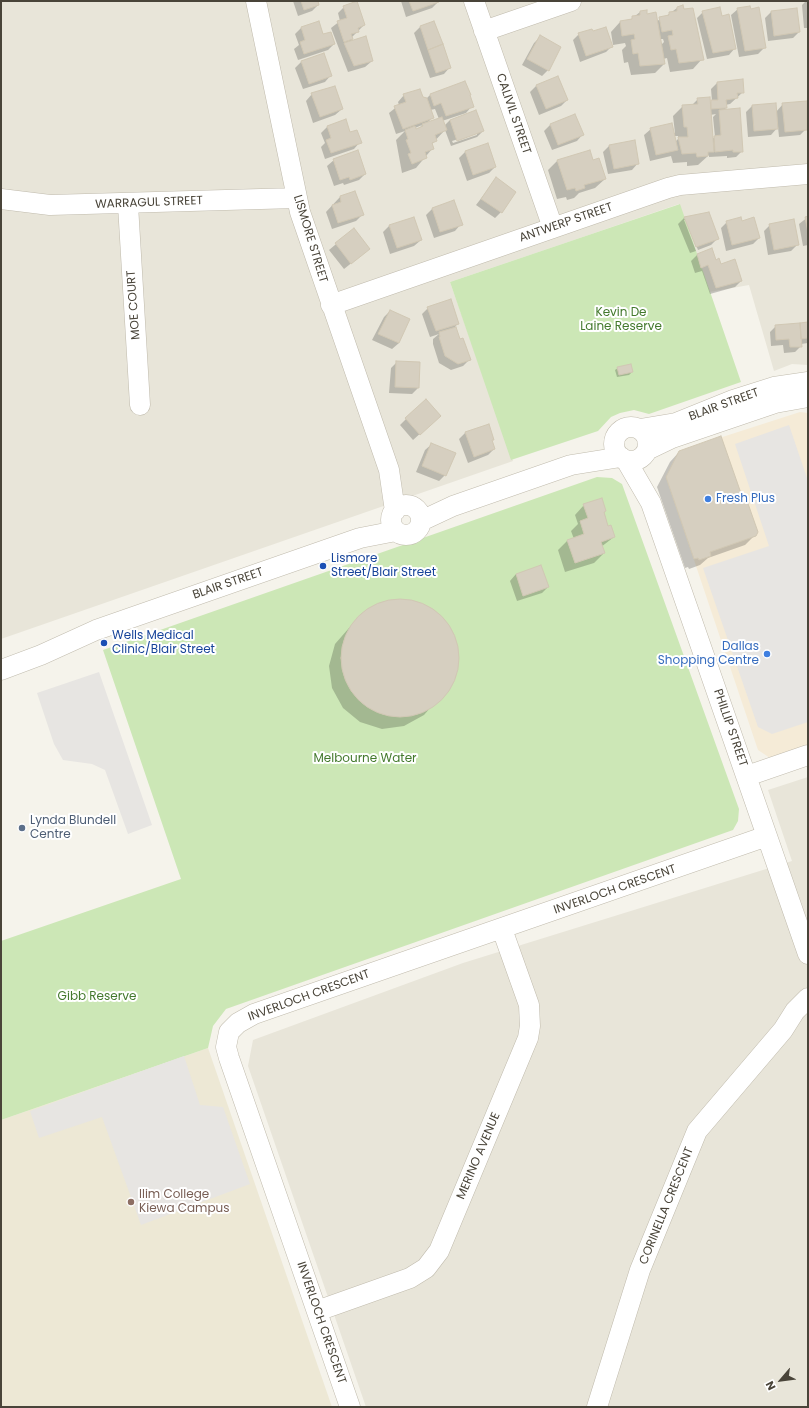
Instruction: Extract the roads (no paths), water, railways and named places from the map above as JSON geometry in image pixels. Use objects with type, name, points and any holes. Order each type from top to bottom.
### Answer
[{"type":"street","name":"LISMORE STREET","points":[[256,1],[296,198],[304,228],[405,516]]},
{"type":"street","name":"CALIVIL STREET","points":[[474,1],[553,228]]},
{"type":"street","points":[[484,31],[571,1]]},
{"type":"street","name":"ANTWERP STREET","points":[[332,305],[680,185],[808,174]]},
{"type":"street","name":"WARRAGUL STREET","points":[[1,200],[50,205],[128,204],[296,198]]},
{"type":"street","name":"MOE COURT","points":[[128,204],[140,405]]},
{"type":"street","name":"BLAIR STREET","points":[[631,452],[617,434],[625,428],[630,427],[640,430],[676,423],[733,400],[774,387],[808,382]]},
{"type":"street","name":"BLAIR STREET","points":[[1,670],[41,655],[96,630],[360,538],[405,516],[453,506],[571,465],[631,452],[775,402],[808,397]]},
{"type":"street","name":"PHILLIP STREET","points":[[640,430],[647,439],[631,452],[651,503],[808,954]]},
{"type":"street","name":"BLAIR STREET","points":[[1,656],[37,643],[96,630]]},
{"type":"street","points":[[747,776],[808,755]]},
{"type":"street","name":"INVERLOCH CRESCENT","points":[[350,1407],[229,1058],[226,1047],[229,1032],[238,1023],[254,1014],[767,836]]},
{"type":"street","name":"MERINO AVENUE","points":[[317,1311],[414,1276],[426,1268],[439,1251],[528,1038],[530,1026],[529,1005],[502,929]]},
{"type":"street","name":"CORINELLA CRESCENT","points":[[597,1407],[643,1263],[697,1131],[783,1030],[794,1011],[808,998]]},
{"type":"street","name":"CORINELLA CRESCENT","points":[[783,1030],[808,1016]]},
{"type":"place","name":"Fresh Plus","points":[[708,499]]},
{"type":"place","name":"Lismore Street/Blair Street","points":[[323,566]]},
{"type":"place","name":"Wells Medical Clinic/Blair Street","points":[[104,643]]},
{"type":"place","name":"Dallas Shopping Centre","points":[[767,654]]},
{"type":"place","name":"Lynda Blundell Centre","points":[[22,828]]},
{"type":"place","name":"Ilim College Kiewa Campus","points":[[131,1202]]},
{"type":"park label","name":"Kevin De Laine Reserve","points":[[621,320]]},
{"type":"park label","name":"Melbourne Water","points":[[365,759]]},
{"type":"park label","name":"Gibb Reserve","points":[[97,997]]}]
